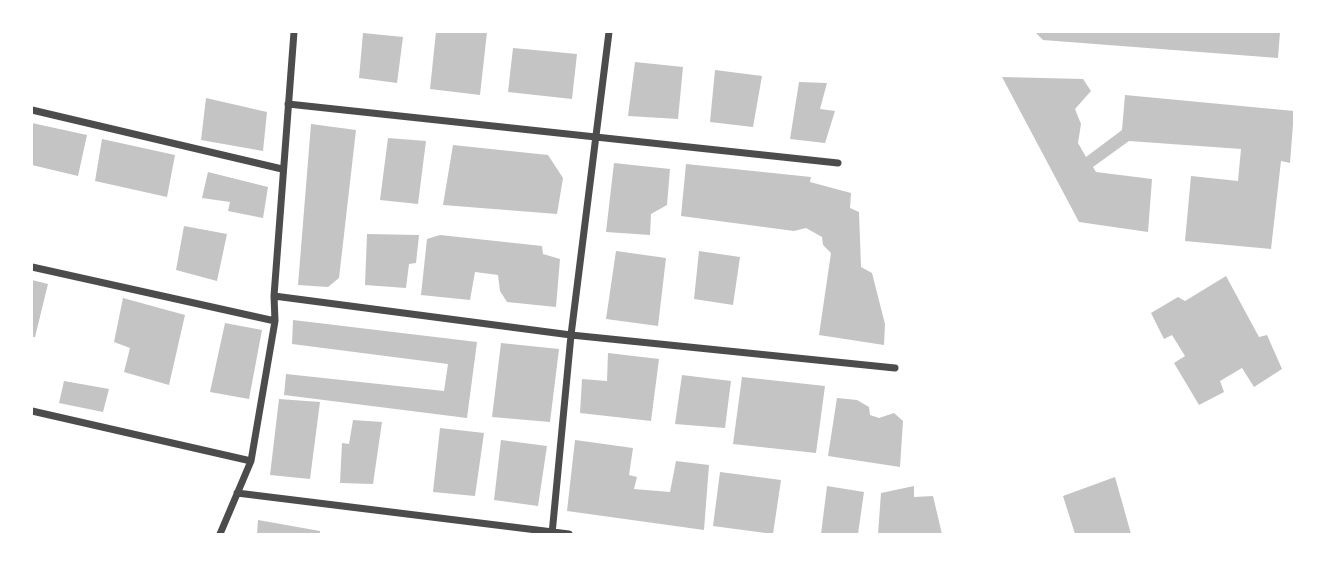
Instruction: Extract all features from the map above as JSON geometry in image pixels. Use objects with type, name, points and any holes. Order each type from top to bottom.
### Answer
[{"type":"street","points":[[220,534],[251,461],[275,321],[274,296],[282,169],[294,32]]},
{"type":"street","points":[[552,534],[571,335],[609,32]]},
{"type":"street","points":[[288,104],[838,163]]},
{"type":"street","points":[[32,110],[282,169]]},
{"type":"street","points":[[32,267],[275,321]]},
{"type":"street","points":[[274,296],[571,335],[895,368]]},
{"type":"street","points":[[32,411],[251,461]]},
{"type":"street","points":[[237,493],[569,534]]},
{"type":"building","points":[[436,32],[487,32],[480,95],[430,89]]},
{"type":"building","points":[[1035,32],[1280,32],[1278,58],[1043,40]]},
{"type":"building","points":[[363,33],[403,37],[397,83],[359,78]]},
{"type":"building","points":[[513,48],[577,54],[572,99],[508,92]]},
{"type":"building","points":[[635,62],[683,67],[678,119],[628,116]]},
{"type":"building","points":[[715,70],[762,76],[753,127],[710,122]]},
{"type":"building","points":[[1002,77],[1083,79],[1091,91],[1075,109],[1081,124],[1078,143],[1086,157],[1122,130],[1125,95],[1294,111],[1290,163],[1281,161],[1271,249],[1185,241],[1191,176],[1238,181],[1241,149],[1129,141],[1093,167],[1096,172],[1152,179],[1148,232],[1079,222]]},
{"type":"building","points":[[799,82],[827,83],[820,109],[835,111],[825,143],[790,139]]},
{"type":"building","points":[[206,98],[267,112],[263,151],[201,140]]},
{"type":"building","points":[[32,123],[87,135],[78,176],[32,165]]},
{"type":"building","points":[[311,124],[356,130],[339,278],[328,287],[298,285]]},
{"type":"building","points":[[388,138],[426,141],[418,204],[380,200]]},
{"type":"building","points":[[102,139],[175,155],[167,197],[95,181]]},
{"type":"building","points":[[453,145],[548,155],[563,178],[557,214],[443,205]]},
{"type":"building","points":[[614,163],[670,169],[667,205],[651,214],[650,235],[606,232]]},
{"type":"building","points":[[686,164],[811,177],[810,182],[851,193],[850,208],[859,212],[861,267],[872,273],[885,324],[884,345],[819,335],[831,253],[823,245],[822,237],[806,228],[794,231],[681,216]]},
{"type":"building","points":[[208,172],[268,187],[263,218],[228,211],[230,202],[202,198]]},
{"type":"building","points":[[184,226],[227,234],[217,281],[176,270]]},
{"type":"building","points":[[367,234],[419,235],[416,263],[409,264],[406,288],[365,285]]},
{"type":"building","points":[[440,235],[542,246],[543,254],[560,259],[556,307],[507,302],[500,291],[498,275],[475,272],[470,300],[421,295],[427,239]]},
{"type":"building","points":[[616,251],[666,258],[658,326],[606,319]]},
{"type":"building","points":[[699,251],[740,257],[733,305],[694,299]]},
{"type":"building","points":[[1226,276],[1259,337],[1267,335],[1282,369],[1254,387],[1242,368],[1220,381],[1224,392],[1199,405],[1174,363],[1185,356],[1172,335],[1164,339],[1151,313],[1178,297],[1185,301]]},
{"type":"building","points":[[32,280],[48,284],[35,337],[32,337]]},
{"type":"building","points":[[123,298],[185,315],[169,385],[124,372],[130,348],[114,342]]},
{"type":"building","points":[[293,320],[477,342],[467,418],[284,395],[286,374],[444,391],[448,364],[292,344]]},
{"type":"building","points":[[225,323],[262,330],[249,399],[210,392]]},
{"type":"building","points":[[501,343],[559,349],[550,422],[492,417]]},
{"type":"building","points":[[608,353],[659,359],[651,421],[580,413],[582,379],[607,381]]},
{"type":"building","points":[[682,375],[731,381],[725,428],[675,424]]},
{"type":"building","points":[[742,377],[825,386],[816,453],[733,444]]},
{"type":"building","points":[[64,381],[109,389],[103,412],[59,403]]},
{"type":"building","points":[[837,398],[857,400],[869,407],[870,415],[879,418],[894,413],[903,421],[900,467],[828,456]]},
{"type":"building","points":[[279,399],[320,402],[310,479],[270,475]]},
{"type":"building","points":[[353,420],[382,422],[373,484],[340,483],[342,443],[349,444]]},
{"type":"building","points":[[440,428],[484,433],[475,496],[433,492]]},
{"type":"building","points":[[501,440],[547,446],[538,506],[494,500]]},
{"type":"building","points":[[575,440],[633,448],[629,475],[637,477],[634,489],[670,492],[676,461],[709,465],[704,530],[567,511]]},
{"type":"building","points":[[720,472],[781,480],[773,534],[713,526]]},
{"type":"building","points":[[1115,477],[1131,534],[1075,534],[1063,496]]},
{"type":"building","points":[[827,486],[864,492],[858,534],[821,534]]},
{"type":"building","points":[[914,486],[914,497],[933,496],[942,534],[878,534],[881,493]]},
{"type":"building","points":[[258,520],[320,531],[320,534],[257,534]]}]
